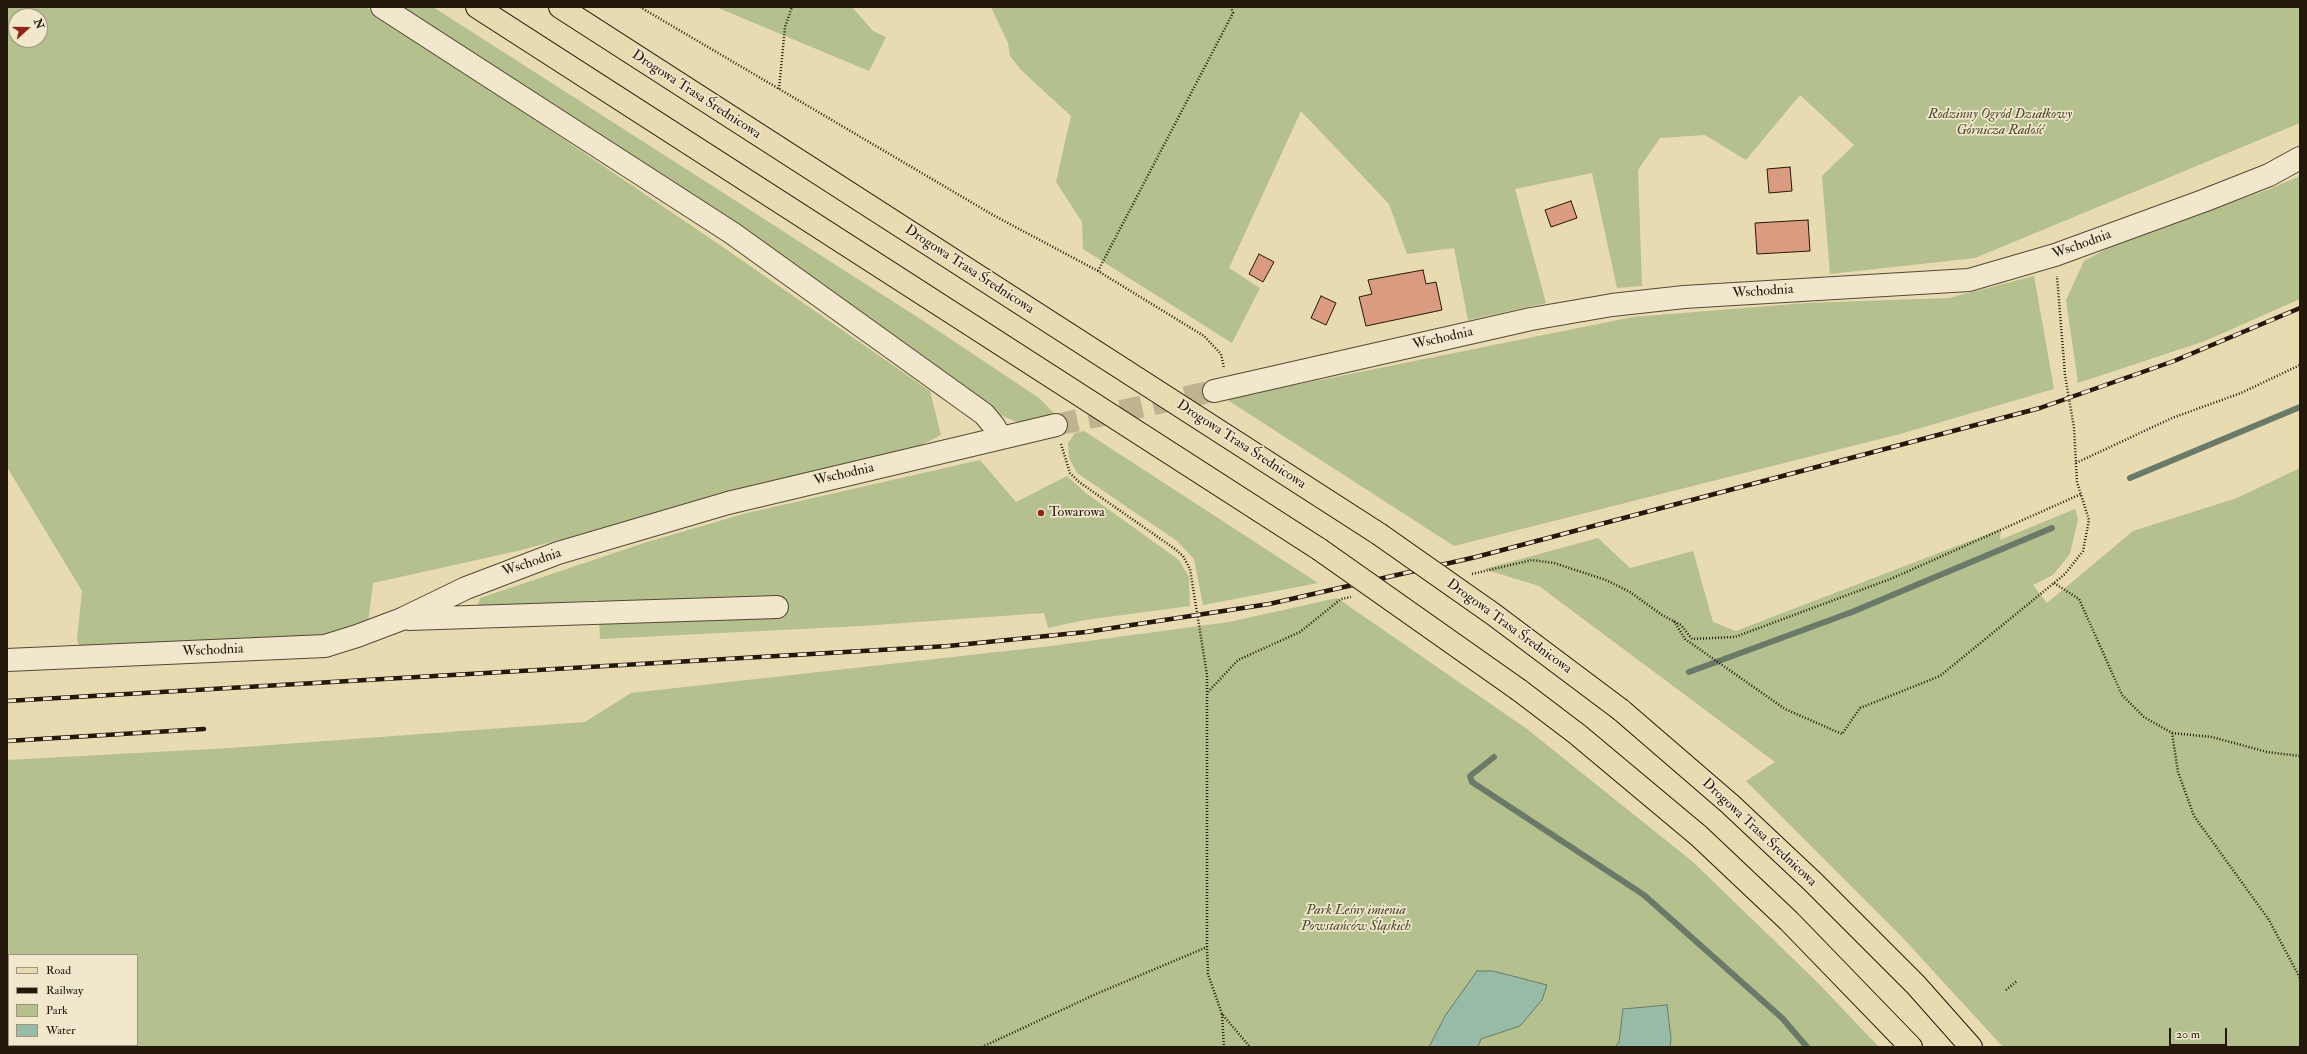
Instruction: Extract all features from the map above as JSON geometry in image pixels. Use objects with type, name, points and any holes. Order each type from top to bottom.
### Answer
[{"type":"main road","points":[[477,7],[1319,549],[1520,690],[1577,734],[1699,836],[1789,920],[1911,1047]]},
{"type":"main road","name":"Drogowa Trasa Średnicowa","points":[[560,7],[1379,534],[1493,614],[1621,710],[1730,804],[1876,944],[1971,1047]]},
{"type":"street","points":[[382,7],[732,232],[984,414],[994,426],[1001,438]]},
{"type":"street","name":"Wschodnia","points":[[1222,389],[1531,319],[1612,305],[1684,297],[1969,280],[2055,255],[2203,201],[2269,175],[2300,158]]},
{"type":"street","name":"Wschodnia","points":[[7,660],[325,646],[402,619],[466,588],[558,553],[728,503],[1056,425]]},
{"type":"street","points":[[402,619],[777,607]]},
{"type":"path","points":[[640,7],[993,215],[1098,271],[1204,336],[1221,354],[1222,389]]},
{"type":"path","points":[[779,89],[785,27],[792,7]]},
{"type":"path","points":[[1098,271],[1234,14],[1231,7]]},
{"type":"path","points":[[1673,621],[1685,639],[1785,709],[1842,734],[1860,708],[1940,676],[2065,574],[2083,551],[2089,520],[2081,494],[2076,463],[2074,428],[2065,375],[2055,255]]},
{"type":"path","points":[[2076,463],[2172,418],[2241,393],[2300,365]]},
{"type":"path","points":[[1056,425],[1065,461],[1070,473],[1079,482],[1183,556],[1190,569],[1207,675],[1208,692],[1208,974],[1222,1014],[1224,1047]]},
{"type":"path","points":[[1465,576],[1532,560],[1554,563],[1600,578],[1630,592],[1662,615],[1681,625],[1692,639],[1735,637],[1893,578],[2081,494]]},
{"type":"path","points":[[2054,583],[2079,599],[2122,695],[2144,717],[2172,733],[2212,737],[2267,752],[2300,756]]},
{"type":"path","points":[[1208,692],[1238,660],[1300,632],[1341,599],[1356,596]]},
{"type":"path","points":[[2172,733],[2178,772],[2194,816],[2269,920],[2300,978]]},
{"type":"path","points":[[982,1047],[1096,994],[1207,947]]},
{"type":"path","points":[[2006,990],[2017,981]]},
{"type":"path","points":[[1222,1014],[1250,1047]]},
{"type":"green space","points":[[7,7],[366,7],[410,35],[714,241],[930,391],[941,435],[919,446],[517,551],[373,583],[368,623],[317,638],[79,646],[77,639],[82,591],[7,467]]},
{"type":"green space","points":[[391,7],[433,7],[928,324],[1039,398],[1057,416],[1017,422],[993,412]]},
{"type":"green space","points":[[716,7],[852,7],[873,31],[886,37],[869,71]]},
{"type":"green space","name":"Rodzinny Ogród Działkowy Górnicza Radość","points":[[991,7],[2300,7],[2300,123],[1975,258],[1830,274],[1822,176],[1854,145],[1800,95],[1746,160],[1705,135],[1660,138],[1638,170],[1642,286],[1617,288],[1592,173],[1515,189],[1546,303],[1468,320],[1454,248],[1407,254],[1389,204],[1301,111],[1229,268],[1260,288],[1232,343],[1083,249],[1082,222],[1056,182],[1071,116],[1021,70],[1010,56],[1008,43]]},
{"type":"green space","points":[[2300,176],[2300,299],[2205,341],[2078,383],[2066,300],[2084,261],[2122,241],[2267,190]]},
{"type":"green space","points":[[2034,276],[2054,389],[1900,434],[1454,546],[1226,399],[1633,317],[1806,303],[1949,298]]},
{"type":"green space","points":[[1084,431],[1318,583],[1203,605],[1194,559],[1177,541],[1077,473],[1069,458],[1068,443],[1075,433]]},
{"type":"green space","points":[[980,460],[1016,502],[1067,476],[1087,494],[1179,560],[1189,577],[1190,606],[1085,620],[1048,628],[1044,613],[861,626],[600,639],[598,600],[476,610],[480,598],[644,543],[743,514]]},
{"type":"green space","points":[[2300,468],[2300,1047],[2003,1047],[1902,937],[1746,781],[1775,762],[1539,586],[1484,569],[1598,538],[1630,568],[1693,551],[1713,622],[1736,631],[2001,529],[2000,540],[2075,509],[2078,519],[2070,554],[2053,575],[2033,585],[2047,603],[2133,531],[2237,498]]},
{"type":"green space","name":"Park Leśny imienia Powstańców Śląskich","points":[[1337,598],[1527,729],[1693,862],[1817,982],[1879,1047],[1670,1047],[1671,1038],[1667,1005],[1624,1009],[1619,1042],[1615,1047],[1478,1047],[1481,1039],[1520,1026],[1445,1016],[1429,1047],[7,1047],[7,760],[230,748],[585,722],[631,693],[1051,646],[1229,622]]},
{"type":"water","points":[[1477,971],[1493,971],[1547,985],[1542,1000],[1520,1026],[1481,1039],[1478,1047],[1429,1047],[1445,1016]]},
{"type":"water","points":[[1667,1005],[1671,1038],[1670,1047],[1615,1047],[1619,1042],[1623,1009]]},
{"type":"building","points":[[1790,167],[1792,191],[1769,193],[1767,169]]},
{"type":"building","points":[[1571,201],[1577,218],[1551,227],[1545,210]]},
{"type":"building","points":[[1808,220],[1810,251],[1757,254],[1755,223]]},
{"type":"building","points":[[1259,254],[1274,262],[1263,282],[1249,274]]},
{"type":"building","points":[[1423,270],[1426,284],[1436,282],[1442,310],[1366,326],[1359,297],[1372,294],[1368,280]]},
{"type":"building","points":[[1321,296],[1336,303],[1326,325],[1311,318]]},
{"type":"waterway","points":[[2130,478],[2300,407]]},
{"type":"waterway","points":[[1689,672],[1852,612],[2052,528]]},
{"type":"waterway","points":[[1494,757],[1470,776],[1472,782],[1644,895],[1782,1018],[1807,1047]]},
{"type":"tunnel","points":[[1056,425],[1214,391]]},
{"type":"railway","points":[[7,701],[948,646],[1086,632],[1269,604],[1476,557],[2040,408],[2174,361],[2300,308]]},
{"type":"railway","points":[[7,741],[204,729]]},
{"type":"place","name":"Towarowa","points":[[1041,513]]}]
